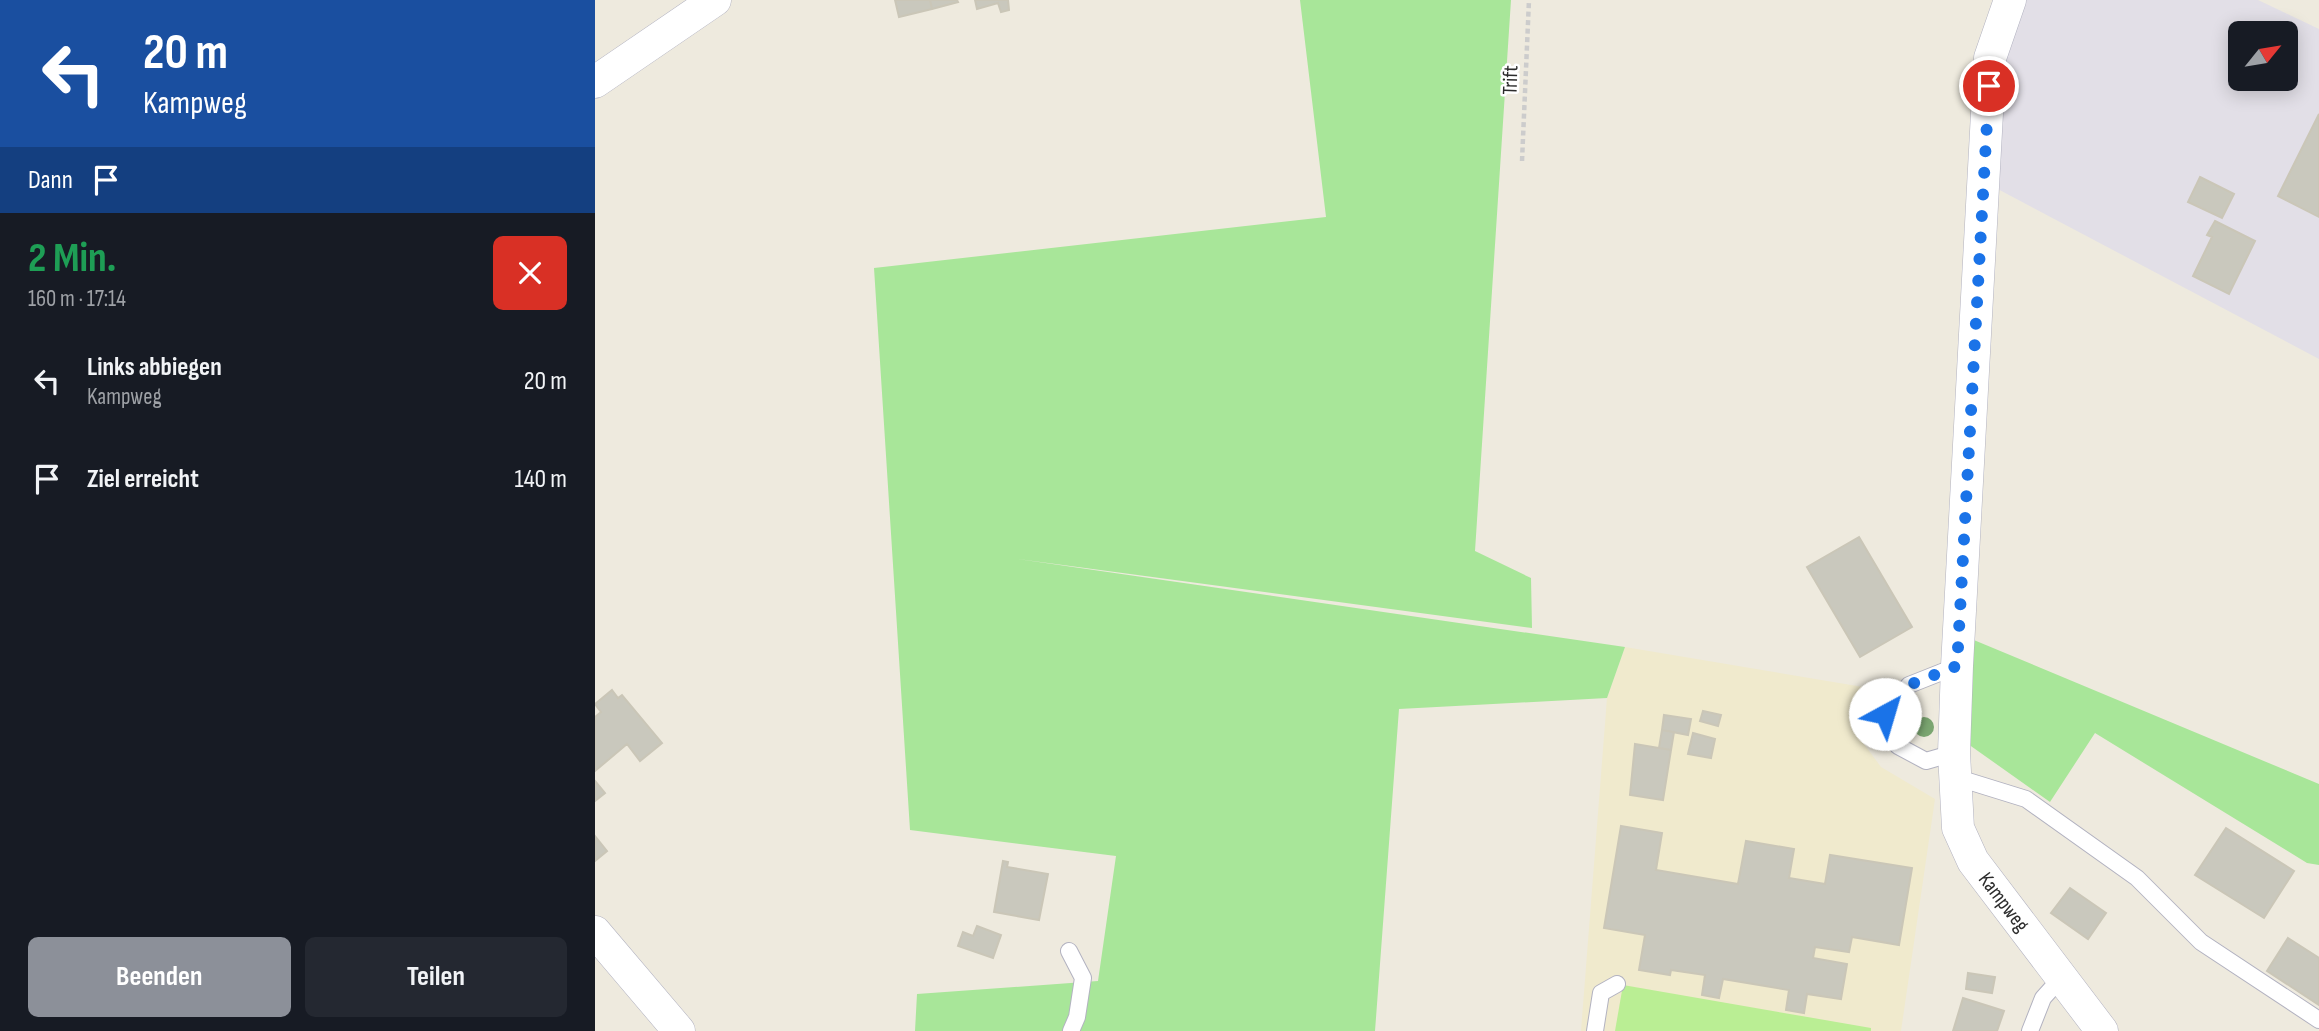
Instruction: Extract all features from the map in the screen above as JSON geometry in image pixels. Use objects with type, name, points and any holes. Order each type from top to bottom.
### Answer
[{"type":"street","points":[[595,82],[715,0]]},
{"type":"street","name":"Kampweg","points":[[2010,0],[1990,58],[1957,666],[1954,765],[1958,828],[1973,861],[2102,1031]]},
{"type":"street","points":[[595,932],[678,1031]]},
{"type":"lane","points":[[1957,666],[1909,685],[1885,714],[1898,746],[1926,761],[1954,765],[2026,799],[2137,878],[2201,942],[2319,1020]]},
{"type":"lane","points":[[1069,951],[1083,978],[1077,1017],[1071,1031]]},
{"type":"lane","points":[[2030,1031],[2043,998],[2061,978]]},
{"type":"lane","points":[[1595,1031],[1601,993],[1617,984]]},
{"type":"path","name":"Trift","points":[[1522,161],[1529,0]]},
{"type":"shaded area","points":[[2025,0],[2258,0],[2319,29],[2319,359],[1992,186],[2000,67]]},
{"type":"shaded area","points":[[1625,647],[1869,688],[1861,740],[1881,767],[1935,799],[1901,1031],[1581,1031],[1607,698]]},
{"type":"green space","points":[[1300,0],[1511,0],[1475,551],[1531,578],[1532,628],[1011,558],[1625,647],[1607,698],[1399,709],[1375,1031],[915,1031],[917,994],[1098,981],[1116,856],[910,830],[874,268],[1326,217]]},
{"type":"green space","points":[[1969,638],[2319,784],[2319,865],[2307,863],[2095,733],[2050,802],[1968,744]]},
{"type":"green space","points":[[1623,985],[1871,1028],[1871,1031],[1615,1031]]},
{"type":"building","points":[[895,0],[930,0],[932,9],[899,17]]},
{"type":"building","points":[[930,0],[957,0],[958,2],[932,9]]},
{"type":"building","points":[[975,0],[1008,0],[1009,10],[1001,12],[998,3],[977,9]]},
{"type":"building","points":[[2319,114],[2319,217],[2278,196]]},
{"type":"building","points":[[2200,177],[2234,194],[2222,218],[2188,202]]},
{"type":"building","points":[[2215,221],[2255,241],[2229,294],[2193,276],[2212,237],[2207,235]]},
{"type":"building","points":[[1859,537],[1912,627],[1860,657],[1807,567]]},
{"type":"building","points":[[612,690],[618,698],[622,695],[662,743],[640,761],[627,744],[595,771],[595,717],[601,712],[595,704]]},
{"type":"building","points":[[1703,711],[1721,715],[1718,726],[1700,721]]},
{"type":"building","points":[[1664,715],[1691,719],[1688,735],[1662,730]]},
{"type":"building","points":[[1662,730],[1674,732],[1671,750],[1659,748]]},
{"type":"building","points":[[1693,733],[1715,739],[1711,758],[1688,754]]},
{"type":"building","points":[[1635,744],[1671,750],[1663,800],[1630,795]]},
{"type":"building","points":[[595,781],[605,793],[595,801]]},
{"type":"building","points":[[1621,826],[1662,833],[1656,870],[1738,884],[1746,841],[1794,849],[1789,878],[1825,884],[1830,855],[1912,868],[1899,945],[1852,937],[1849,952],[1815,947],[1813,958],[1847,964],[1841,999],[1807,994],[1804,1013],[1786,1010],[1789,990],[1723,979],[1719,998],[1702,995],[1705,975],[1671,970],[1670,975],[1639,970],[1645,935],[1604,928]]},
{"type":"building","points":[[2226,828],[2294,871],[2264,918],[2195,875]]},
{"type":"building","points":[[595,836],[607,851],[595,861]]},
{"type":"building","points":[[1003,861],[1008,862],[1007,867],[1048,874],[1039,920],[994,912]]},
{"type":"building","points":[[2070,888],[2106,913],[2088,939],[2051,913]]},
{"type":"building","points":[[977,926],[1001,935],[993,958],[958,946],[963,932],[973,936]]},
{"type":"building","points":[[2288,938],[2319,958],[2319,1005],[2267,971]]},
{"type":"building","points":[[1968,973],[1995,977],[1992,993],[1966,989]]},
{"type":"building","points":[[1963,998],[2004,1011],[1997,1031],[1953,1031]]},
{"type":"route","points":[[1885,714],[1909,685],[1957,666],[1989,86]]}]
